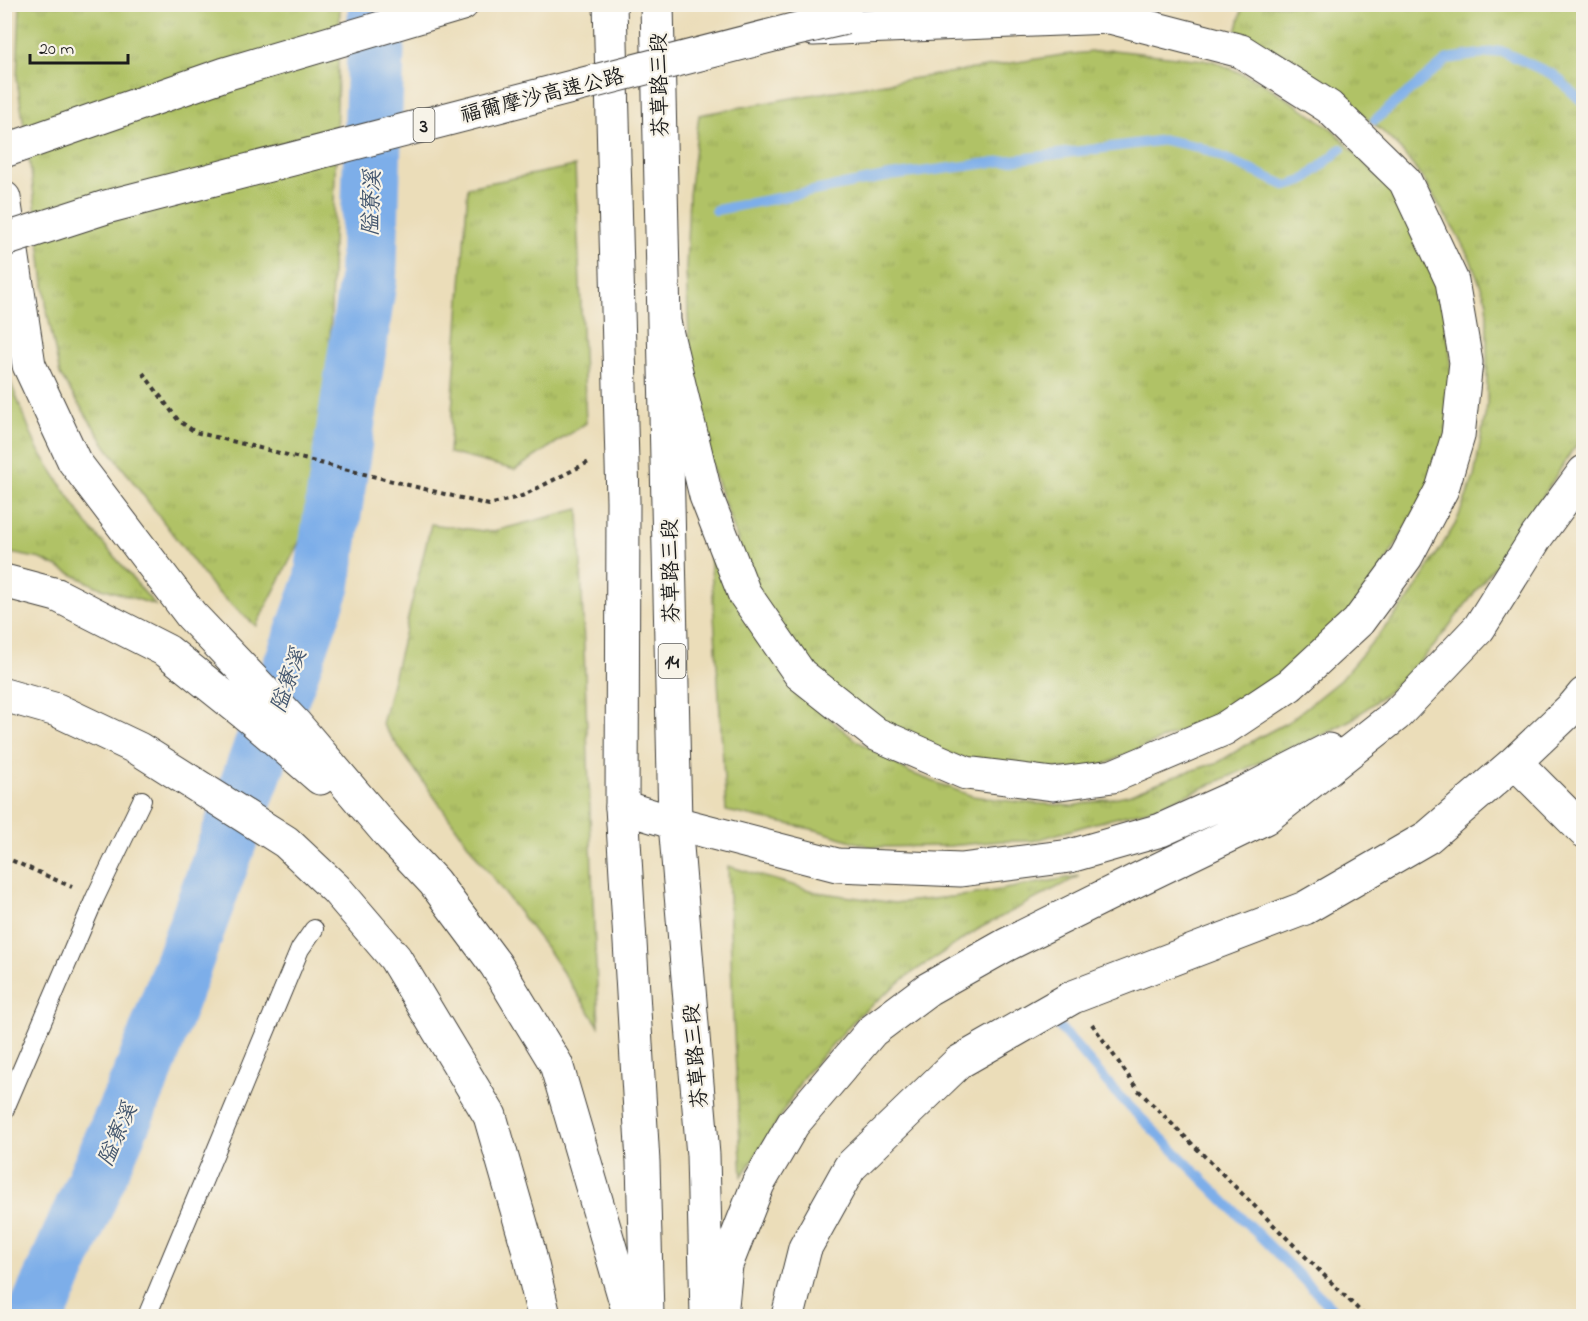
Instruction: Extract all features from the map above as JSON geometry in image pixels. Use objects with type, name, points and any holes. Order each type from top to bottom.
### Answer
[{"type":"main road","points":[[4,150],[225,74],[462,4]]},
{"type":"main road","points":[[610,4],[622,445],[622,807],[644,1162],[647,1317]]},
{"type":"main road","name":"芬草路三段","points":[[657,4],[675,824],[703,1155],[707,1317]]},
{"type":"main road","name":"福爾摩沙高速公路","points":[[4,240],[106,207],[794,30],[847,23],[908,4]]},
{"type":"main road","points":[[665,326],[706,496],[744,593],[800,674],[876,734],[966,773],[1053,784],[1113,776],[1224,729],[1290,685],[1358,622],[1406,557],[1442,489],[1458,436],[1466,362],[1452,281],[1405,181],[1329,106],[1241,51],[1110,17],[847,23]]},
{"type":"main road","points":[[4,198],[29,366],[74,461],[191,615],[296,725],[387,833],[434,882],[496,965],[556,1064],[630,1317]]},
{"type":"main road","points":[[721,1317],[726,1265],[758,1184],[793,1124],[872,1031],[928,989],[1006,945],[1265,818],[1396,715],[1479,628],[1537,536],[1584,472]]},
{"type":"main road","points":[[4,581],[57,594],[167,651],[387,833]]},
{"type":"main road","points":[[789,1317],[805,1248],[850,1167],[959,1062],[1073,997],[1305,908],[1428,837],[1515,762],[1584,694]]},
{"type":"main road","points":[[4,695],[57,710],[140,749],[286,842],[336,889],[395,958],[490,1116],[528,1248],[544,1317]]},
{"type":"main road","points":[[622,807],[675,824],[837,865],[961,870],[1070,856],[1161,830],[1248,791],[1396,715]]},
{"type":"main road","points":[[1515,762],[1584,831]]},
{"type":"lane","points":[[4,1111],[95,897],[142,800]]},
{"type":"lane","points":[[147,1317],[300,949],[314,928]]},
{"type":"path","points":[[142,373],[178,420],[195,432],[489,506],[522,496],[622,445]]},
{"type":"path","points":[[4,857],[95,897]]},
{"type":"path","points":[[1073,997],[1138,1090],[1365,1317]]},
{"type":"green space","points":[[20,5],[340,5],[328,410],[308,525],[256,626],[215,590],[106,446],[60,375],[47,311],[32,179],[17,80]]},
{"type":"green space","points":[[1243,5],[1583,5],[1583,439],[1571,452],[1522,530],[1434,646],[1398,684],[1354,718],[1323,735],[1284,750],[1196,791],[1152,809],[1033,841],[1001,841],[949,846],[871,847],[816,830],[726,811],[710,550],[788,678],[824,714],[854,739],[911,773],[972,796],[1072,806],[1128,795],[1177,775],[1219,762],[1288,722],[1340,680],[1409,599],[1456,523],[1474,477],[1487,405],[1487,302],[1471,261],[1458,236],[1423,179],[1401,150],[1382,131],[1311,73],[1255,40],[1236,33]]},
{"type":"green space","points":[[1113,50],[1213,61],[1259,81],[1333,130],[1400,200],[1444,291],[1452,375],[1444,463],[1353,617],[1256,698],[1089,771],[979,764],[898,735],[810,672],[756,592],[697,425],[690,357],[686,269],[689,195],[699,115],[1062,55]]},
{"type":"green space","points":[[575,166],[586,423],[515,470],[449,453],[468,187]]},
{"type":"green space","points":[[4,366],[37,448],[87,524],[155,605],[96,586],[41,559],[5,552]]},
{"type":"green space","points":[[579,509],[599,1026],[547,949],[478,858],[382,724],[431,524],[491,532]]},
{"type":"green space","points":[[728,866],[816,892],[894,903],[970,895],[1079,876],[980,928],[910,974],[857,1017],[804,1076],[742,1176],[733,1017]]},
{"type":"waterway","name":"隘寮溪","points":[[36,1316],[145,1068],[322,584],[368,279],[377,4]]},
{"type":"waterway","points":[[1375,120],[1448,59],[1501,51],[1554,75],[1584,103]]},
{"type":"waterway","points":[[716,210],[890,176],[1165,140],[1199,147],[1287,186],[1303,181],[1341,149]]},
{"type":"waterway","points":[[1057,1024],[1119,1096],[1340,1316]]}]
